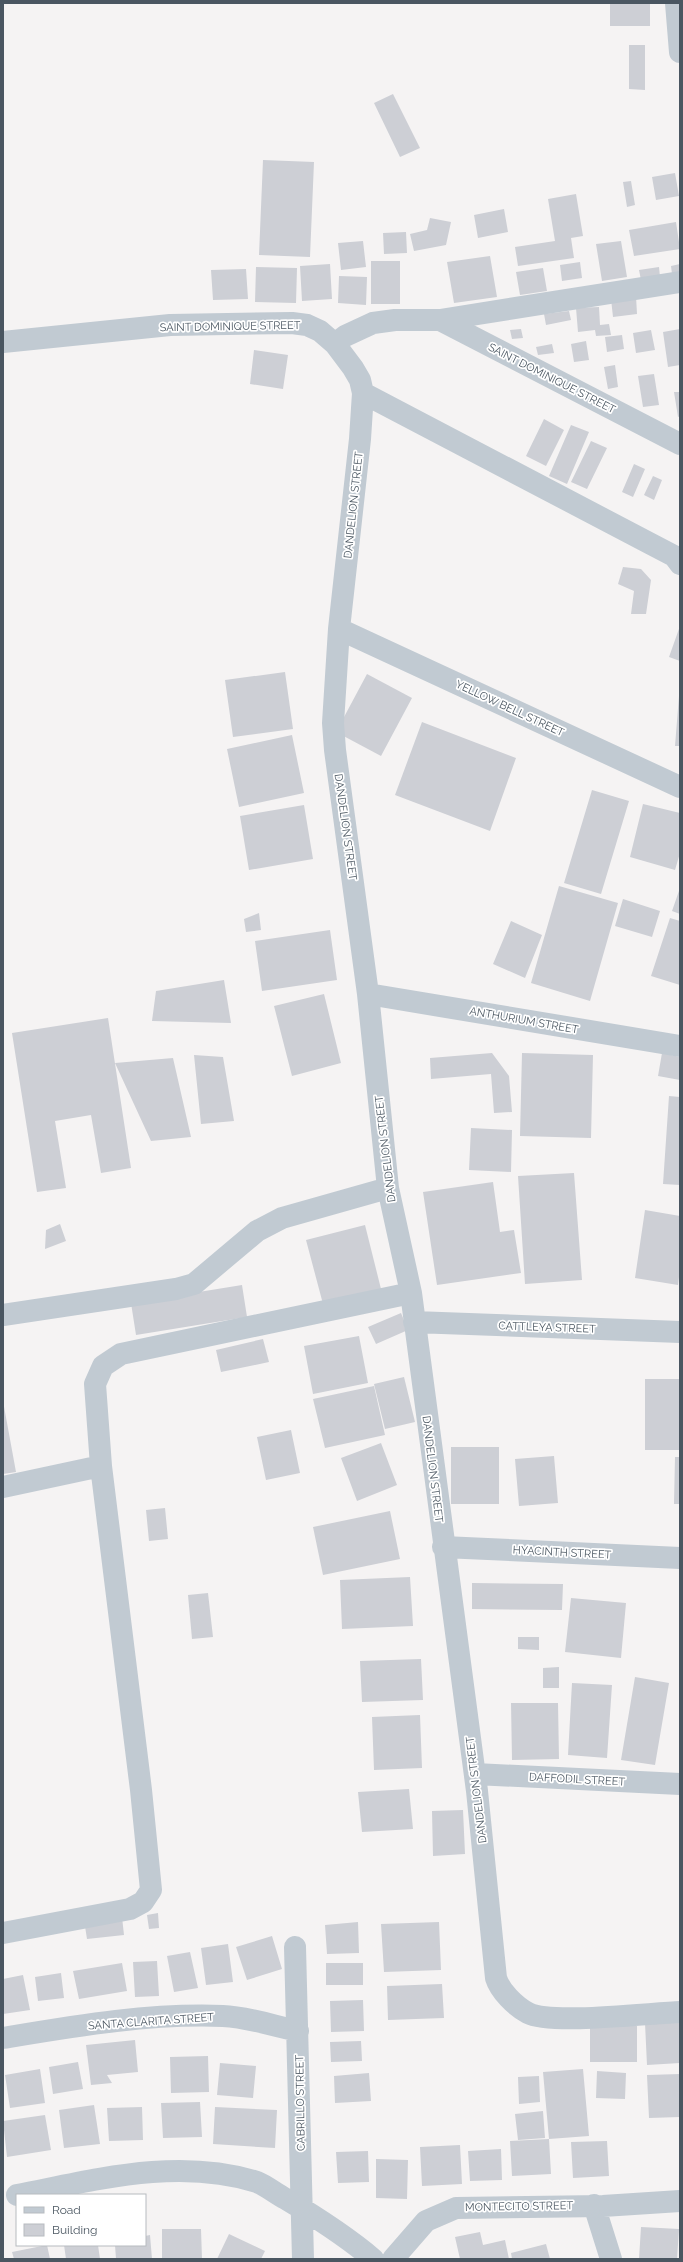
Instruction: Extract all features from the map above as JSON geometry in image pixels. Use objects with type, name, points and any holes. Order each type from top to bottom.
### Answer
[{"type":"street","points":[[676,3],[680,52]]},
{"type":"street","points":[[440,320],[680,282]]},
{"type":"street","name":"SAINT DOMINIQUE STREET","points":[[3,342],[170,325],[292,323],[307,325],[320,331],[335,344],[345,336],[374,323],[395,320],[440,320],[680,444]]},
{"type":"street","name":"DANDELION STREET","points":[[335,344],[360,380],[363,394],[360,439],[339,629],[333,723],[335,750],[368,994],[388,1188],[411,1294],[443,1547],[475,1774],[494,1970],[498,1984],[512,2001],[529,2013],[550,2018],[680,2012]]},
{"type":"street","points":[[363,394],[674,556],[680,564]]},
{"type":"street","name":"YELLOW BELL STREET","points":[[339,629],[680,787]]},
{"type":"street","name":"ANTHURIUM STREET","points":[[368,994],[680,1046]]},
{"type":"street","points":[[3,1315],[188,1286],[211,1271],[257,1231],[282,1218],[388,1188]]},
{"type":"street","points":[[3,1933],[130,1910],[143,1902],[151,1890],[141,1790],[102,1466],[95,1384],[103,1366],[120,1354],[136,1352],[182,1340],[411,1294]]},
{"type":"street","name":"CATTLEYA STREET","points":[[414,1322],[680,1332]]},
{"type":"street","points":[[3,1487],[102,1466]]},
{"type":"street","name":"HYACINTH STREET","points":[[443,1547],[680,1558]]},
{"type":"street","name":"DAFFODIL STREET","points":[[475,1774],[680,1784]]},
{"type":"street","name":"CABRILLO STREET","points":[[295,1947],[303,2259]]},
{"type":"street","name":"SANTA CLARITA STREET","points":[[3,2038],[105,2022],[199,2016],[225,2016],[298,2031]]},
{"type":"street","points":[[23,2194],[133,2174],[176,2170],[227,2174],[259,2183],[337,2230],[373,2259]]},
{"type":"street","points":[[3,2198],[16,2195]]},
{"type":"street","name":"MONTECITO STREET","points":[[393,2259],[426,2222],[456,2208],[594,2205],[680,2201]]},
{"type":"street","points":[[594,2205],[611,2259]]},
{"type":"building","points":[[610,3],[650,3],[650,26],[610,26]]},
{"type":"building","points":[[629,45],[645,45],[645,90],[629,89]]},
{"type":"building","points":[[393,94],[420,148],[400,157],[374,103]]},
{"type":"building","points":[[263,160],[314,162],[310,257],[259,255]]},
{"type":"building","points":[[675,173],[679,196],[656,200],[652,177]]},
{"type":"building","points":[[631,181],[635,205],[627,207],[623,182]]},
{"type":"building","points":[[576,194],[583,236],[571,238],[574,258],[518,266],[515,247],[555,241],[548,199]]},
{"type":"building","points":[[504,209],[508,232],[478,238],[474,215]]},
{"type":"building","points":[[430,218],[451,222],[446,245],[414,251],[410,234],[427,230]]},
{"type":"building","points":[[676,222],[680,249],[634,256],[629,230]]},
{"type":"building","points":[[406,232],[407,253],[384,254],[383,233]]},
{"type":"building","points":[[363,241],[366,267],[341,270],[338,243]]},
{"type":"building","points":[[621,241],[627,277],[602,281],[596,244]]},
{"type":"building","points":[[490,256],[497,297],[454,303],[447,262]]},
{"type":"building","points":[[371,261],[400,261],[400,304],[371,304]]},
{"type":"building","points":[[580,262],[582,278],[562,281],[560,265]]},
{"type":"building","points":[[330,264],[332,299],[302,301],[300,266]]},
{"type":"building","points":[[680,264],[680,272],[672,274],[671,266]]},
{"type":"building","points":[[256,267],[297,268],[296,303],[255,302]]},
{"type":"building","points":[[659,267],[660,277],[641,280],[639,270]]},
{"type":"building","points":[[543,268],[547,291],[520,295],[516,272]]},
{"type":"building","points":[[246,269],[248,299],[213,300],[211,270]]},
{"type":"building","points":[[339,276],[367,277],[366,305],[338,303]]},
{"type":"building","points":[[636,296],[637,314],[613,317],[611,299]]},
{"type":"building","points":[[599,307],[600,325],[609,324],[611,335],[596,336],[595,330],[578,332],[576,308]]},
{"type":"building","points":[[569,311],[571,320],[546,325],[544,314]]},
{"type":"building","points":[[521,329],[523,338],[512,339],[510,330]]},
{"type":"building","points":[[680,329],[680,365],[668,367],[663,332]]},
{"type":"building","points":[[651,330],[655,350],[636,353],[633,333]]},
{"type":"building","points":[[622,335],[624,349],[607,352],[605,337]]},
{"type":"building","points":[[586,341],[589,360],[574,362],[571,344]]},
{"type":"building","points":[[552,344],[554,353],[538,355],[536,347]]},
{"type":"building","points":[[254,350],[288,355],[283,389],[250,384]]},
{"type":"building","points":[[615,365],[618,387],[608,389],[604,367]]},
{"type":"building","points":[[654,374],[659,405],[643,407],[638,376]]},
{"type":"building","points":[[674,392],[680,392],[680,416],[678,417]]},
{"type":"building","points":[[544,419],[564,430],[546,466],[526,456]]},
{"type":"building","points":[[571,425],[589,432],[567,484],[549,476]]},
{"type":"building","points":[[591,441],[607,448],[587,489],[571,482]]},
{"type":"building","points":[[634,464],[645,469],[633,497],[622,492]]},
{"type":"building","points":[[653,476],[662,480],[654,500],[644,495]]},
{"type":"building","points":[[623,567],[641,569],[651,580],[646,614],[631,614],[634,591],[618,584]]},
{"type":"building","points":[[680,626],[680,661],[669,657]]},
{"type":"building","points":[[285,672],[293,729],[233,737],[225,680]]},
{"type":"building","points":[[367,674],[412,698],[381,756],[336,732]]},
{"type":"building","points":[[679,696],[680,746],[675,746]]},
{"type":"building","points":[[422,722],[516,758],[490,831],[395,795]]},
{"type":"building","points":[[292,735],[304,793],[239,807],[227,749]]},
{"type":"building","points":[[592,790],[629,801],[601,894],[564,883]]},
{"type":"building","points":[[643,804],[680,813],[680,853],[675,870],[630,857]]},
{"type":"building","points":[[304,805],[313,859],[249,870],[240,816]]},
{"type":"building","points":[[559,886],[618,903],[590,1001],[531,983]]},
{"type":"building","points":[[680,888],[680,914],[672,911]]},
{"type":"building","points":[[623,899],[660,911],[652,937],[615,926]]},
{"type":"building","points":[[259,913],[261,930],[246,932],[244,919]]},
{"type":"building","points":[[670,918],[680,921],[680,985],[651,976]]},
{"type":"building","points":[[511,921],[542,935],[525,978],[493,964]]},
{"type":"building","points":[[330,930],[337,980],[262,991],[255,941]]},
{"type":"building","points":[[224,980],[231,1023],[152,1021],[156,991]]},
{"type":"building","points":[[324,994],[341,1063],[292,1076],[274,1006]]},
{"type":"building","points":[[108,1018],[131,1168],[101,1173],[91,1115],[55,1121],[66,1188],[37,1192],[12,1033]]},
{"type":"building","points":[[492,1053],[509,1076],[512,1112],[494,1113],[491,1074],[431,1079],[430,1058]]},
{"type":"building","points":[[522,1053],[593,1055],[591,1138],[520,1136]]},
{"type":"building","points":[[662,1053],[680,1057],[680,1080],[658,1076]]},
{"type":"building","points":[[194,1055],[223,1057],[234,1121],[201,1124]]},
{"type":"building","points":[[173,1058],[191,1137],[151,1141],[115,1063]]},
{"type":"building","points":[[669,1096],[680,1097],[680,1185],[663,1184]]},
{"type":"building","points":[[471,1128],[512,1130],[511,1172],[469,1170]]},
{"type":"building","points":[[574,1173],[582,1280],[525,1284],[518,1176]]},
{"type":"building","points":[[493,1182],[500,1232],[514,1230],[521,1273],[437,1285],[423,1192]]},
{"type":"building","points":[[645,1210],[680,1216],[680,1269],[678,1285],[635,1278]]},
{"type":"building","points":[[60,1224],[66,1241],[45,1249],[46,1230]]},
{"type":"building","points":[[365,1225],[381,1289],[323,1304],[306,1240]]},
{"type":"building","points":[[242,1285],[247,1317],[136,1335],[131,1303]]},
{"type":"building","points":[[401,1313],[408,1330],[376,1344],[368,1327]]},
{"type":"building","points":[[359,1336],[368,1383],[313,1394],[304,1346]]},
{"type":"building","points":[[263,1339],[269,1362],[221,1372],[216,1350]]},
{"type":"building","points":[[404,1377],[415,1422],[385,1429],[374,1384]]},
{"type":"building","points":[[645,1379],[680,1379],[680,1450],[645,1450]]},
{"type":"building","points":[[374,1386],[385,1435],[325,1448],[313,1399]]},
{"type":"building","points":[[3,1401],[16,1472],[3,1474]]},
{"type":"building","points":[[291,1430],[300,1473],[266,1480],[257,1437]]},
{"type":"building","points":[[381,1443],[397,1485],[357,1501],[341,1458]]},
{"type":"building","points":[[451,1447],[499,1447],[499,1504],[451,1504]]},
{"type":"building","points":[[554,1456],[558,1503],[519,1506],[515,1459]]},
{"type":"building","points":[[675,1457],[680,1457],[680,1504],[674,1504]]},
{"type":"building","points":[[165,1508],[168,1539],[149,1541],[146,1510]]},
{"type":"building","points":[[390,1511],[400,1559],[323,1575],[313,1527]]},
{"type":"building","points":[[410,1577],[413,1626],[342,1629],[340,1580]]},
{"type":"building","points":[[472,1583],[563,1584],[562,1610],[472,1609]]},
{"type":"building","points":[[208,1593],[213,1637],[192,1639],[188,1595]]},
{"type":"building","points":[[571,1598],[626,1603],[621,1658],[565,1652]]},
{"type":"building","points":[[518,1637],[539,1637],[539,1650],[518,1649]]},
{"type":"building","points":[[421,1659],[423,1700],[362,1702],[360,1661]]},
{"type":"building","points":[[559,1667],[559,1688],[543,1688],[543,1668]]},
{"type":"building","points":[[635,1677],[669,1683],[655,1765],[621,1760]]},
{"type":"building","points":[[572,1683],[612,1685],[607,1758],[568,1755]]},
{"type":"building","points":[[511,1703],[558,1703],[559,1759],[512,1760]]},
{"type":"building","points":[[420,1715],[422,1768],[374,1770],[372,1717]]},
{"type":"building","points":[[409,1789],[413,1829],[362,1832],[358,1792]]},
{"type":"building","points":[[463,1810],[465,1854],[433,1856],[432,1811]]},
{"type":"building","points":[[158,1913],[159,1928],[149,1929],[147,1915]]},
{"type":"building","points":[[122,1917],[124,1935],[87,1939],[84,1920]]},
{"type":"building","points":[[358,1922],[359,1953],[327,1954],[325,1925]]},
{"type":"building","points":[[439,1922],[441,1970],[384,1972],[381,1924]]},
{"type":"building","points":[[272,1936],[282,1969],[247,1980],[236,1947]]},
{"type":"building","points":[[228,1944],[233,1982],[206,1985],[201,1948]]},
{"type":"building","points":[[190,1952],[198,1988],[174,1992],[167,1956]]},
{"type":"building","points":[[157,1961],[159,1996],[135,1997],[133,1962]]},
{"type":"building","points":[[122,1963],[127,1991],[79,1999],[73,1971]]},
{"type":"building","points":[[326,1963],[363,1963],[363,1985],[326,1985]]},
{"type":"building","points":[[61,1973],[64,1998],[38,2001],[35,1977]]},
{"type":"building","points":[[23,1975],[30,2010],[3,2014],[3,1979]]},
{"type":"building","points":[[442,1984],[444,2018],[388,2020],[387,1986]]},
{"type":"building","points":[[363,2000],[364,2031],[331,2032],[330,2001]]},
{"type":"building","points":[[680,2022],[680,2063],[647,2065],[645,2023]]},
{"type":"building","points":[[590,2025],[637,2026],[637,2062],[590,2062]]},
{"type":"building","points":[[135,2040],[138,2072],[107,2075],[112,2083],[91,2085],[86,2045]]},
{"type":"building","points":[[361,2041],[362,2061],[331,2062],[330,2042]]},
{"type":"building","points":[[208,2056],[209,2092],[171,2093],[170,2057]]},
{"type":"building","points":[[78,2062],[83,2089],[53,2094],[49,2067]]},
{"type":"building","points":[[220,2063],[256,2066],[253,2098],[217,2095]]},
{"type":"building","points":[[40,2069],[45,2103],[10,2108],[5,2075]]},
{"type":"building","points":[[583,2069],[589,2136],[549,2139],[543,2072]]},
{"type":"building","points":[[597,2071],[626,2073],[625,2099],[596,2098]]},
{"type":"building","points":[[369,2073],[371,2101],[335,2103],[334,2076]]},
{"type":"building","points":[[680,2074],[680,2117],[649,2118],[647,2075]]},
{"type":"building","points":[[539,2076],[540,2102],[519,2104],[518,2077]]},
{"type":"building","points":[[200,2102],[202,2137],[163,2138],[161,2103]]},
{"type":"building","points":[[94,2105],[100,2144],[64,2148],[59,2110]]},
{"type":"building","points":[[142,2107],[143,2140],[109,2141],[107,2108]]},
{"type":"building","points":[[215,2107],[277,2110],[275,2148],[213,2144]]},
{"type":"building","points":[[543,2111],[545,2138],[518,2140],[515,2114]]},
{"type":"building","points":[[45,2115],[51,2150],[7,2157],[3,2121]]},
{"type":"building","points":[[549,2139],[551,2174],[512,2176],[510,2141]]},
{"type":"building","points":[[607,2141],[609,2176],[573,2178],[571,2142]]},
{"type":"building","points":[[460,2145],[462,2184],[422,2186],[420,2147]]},
{"type":"building","points":[[501,2149],[502,2180],[470,2181],[468,2151]]},
{"type":"building","points":[[368,2151],[369,2182],[338,2183],[336,2152]]},
{"type":"building","points":[[376,2159],[408,2160],[407,2199],[376,2198]]},
{"type":"building","points":[[641,2227],[679,2229],[677,2259],[639,2259]]},
{"type":"building","points":[[162,2229],[201,2229],[202,2259],[162,2259]]},
{"type":"building","points":[[480,2232],[483,2245],[505,2240],[509,2259],[460,2259],[455,2237]]},
{"type":"building","points":[[229,2234],[265,2251],[261,2259],[217,2259]]},
{"type":"building","points":[[150,2235],[152,2259],[116,2259],[115,2246],[146,2246],[146,2236]]},
{"type":"building","points":[[546,2244],[550,2259],[512,2259],[511,2253]]},
{"type":"building","points":[[47,2246],[50,2259],[14,2259],[12,2252]]},
{"type":"building","points":[[64,2246],[98,2246],[100,2259],[66,2259]]}]
